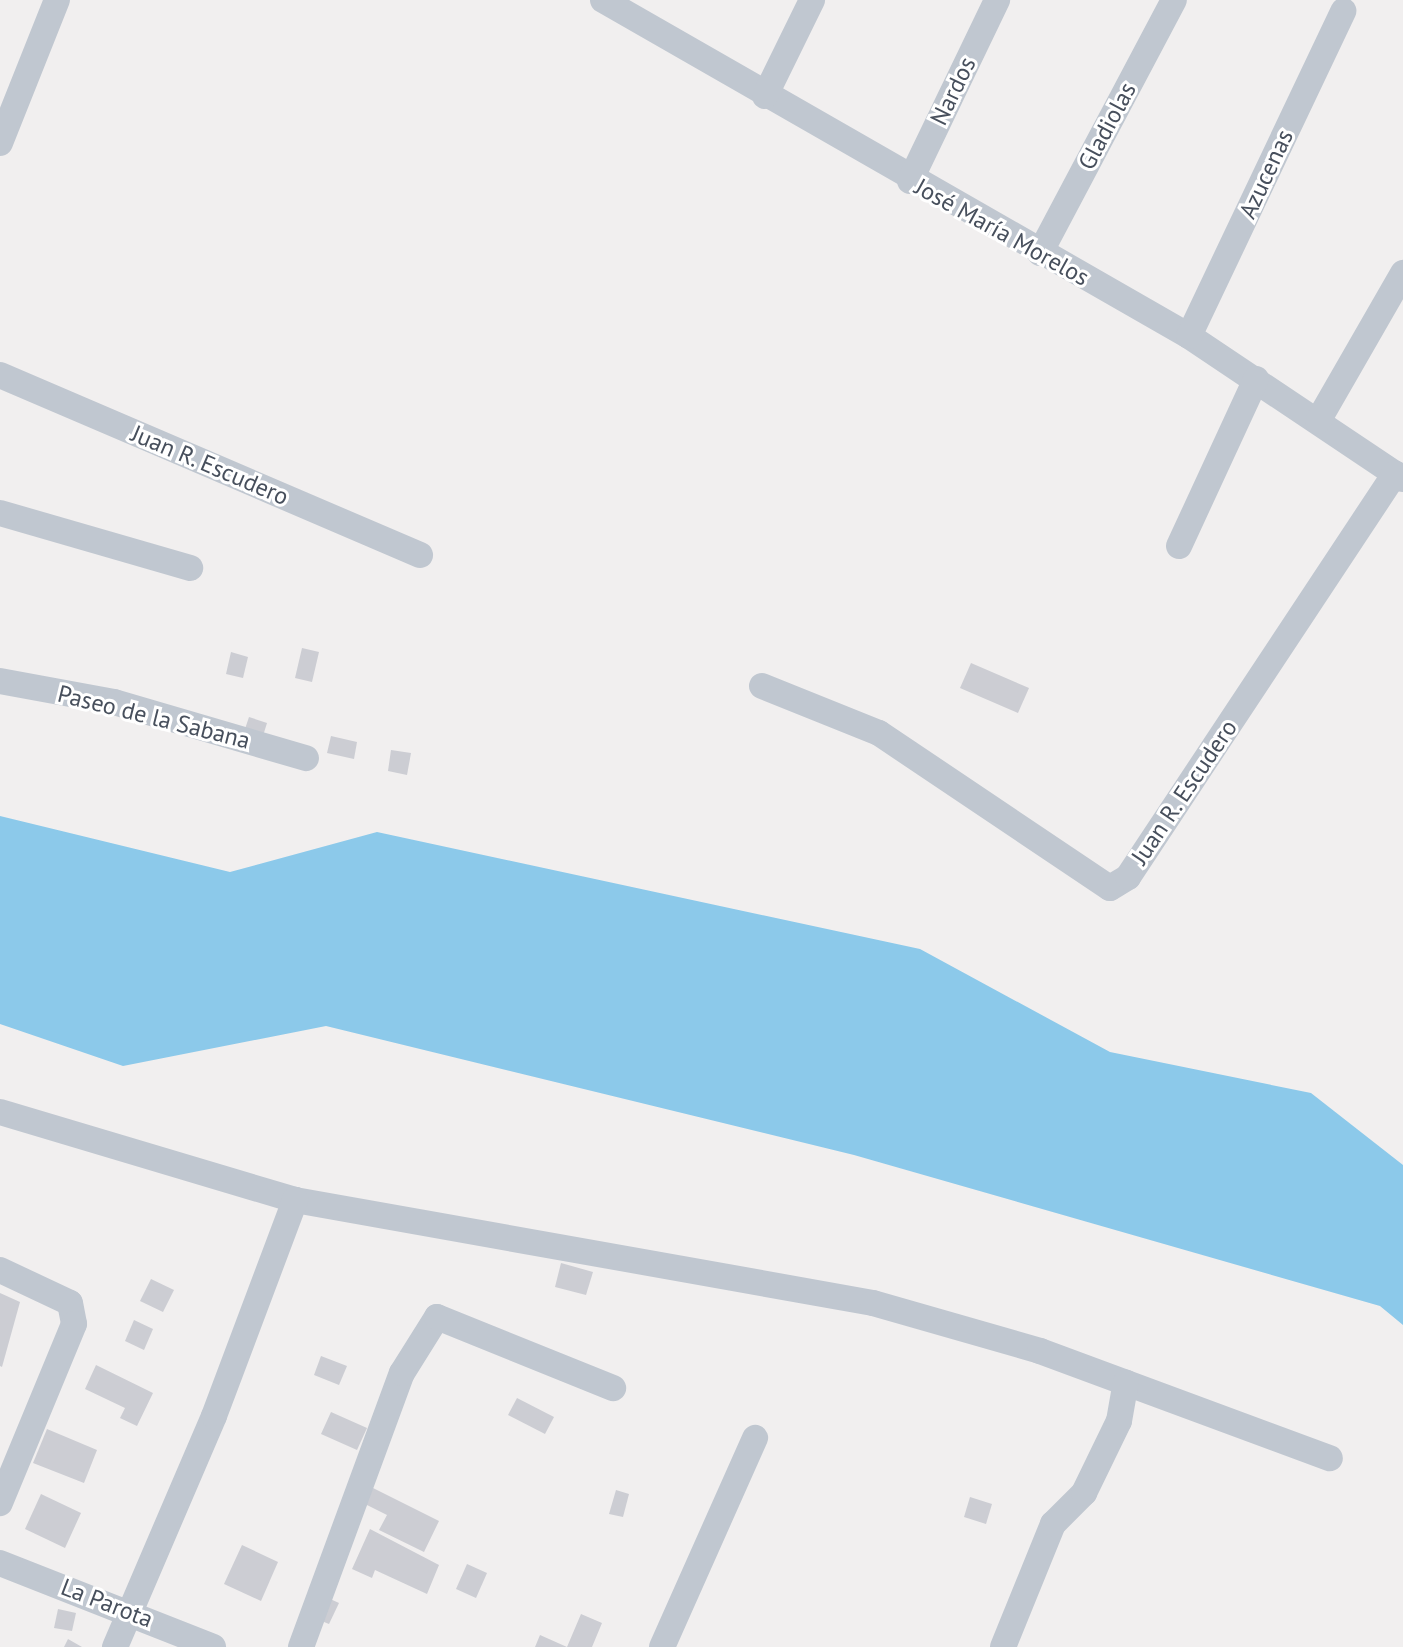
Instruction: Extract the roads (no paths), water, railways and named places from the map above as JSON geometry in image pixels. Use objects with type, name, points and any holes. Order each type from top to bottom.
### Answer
[{"type":"street","points":[[0,143],[7,104],[57,0]]},
{"type":"street","name":"José María Morelos","points":[[603,0],[910,181],[1189,336],[1399,476]]},
{"type":"street","points":[[765,96],[812,0]]},
{"type":"street","name":"Nardos","points":[[910,181],[997,0]]},
{"type":"street","name":"Gladiolas","points":[[1040,253],[1174,0]]},
{"type":"street","name":"Azucenas","points":[[1189,336],[1343,11]]},
{"type":"street","points":[[1318,421],[1403,273]]},
{"type":"street","name":"Juan R. Escudero","points":[[0,375],[420,555]]},
{"type":"street","points":[[1179,546],[1256,379]]},
{"type":"street","name":"Juan R. Escudero","points":[[762,686],[879,733],[1110,888],[1128,877],[1399,476]]},
{"type":"street","points":[[0,513],[190,568]]},
{"type":"street","name":"Paseo de la Sabana","points":[[0,681],[114,702],[306,758]]},
{"type":"street","points":[[0,1112],[295,1200],[873,1303],[1126,1383],[1330,1458]]},
{"type":"street","points":[[115,1647],[214,1416],[295,1200]]},
{"type":"street","points":[[0,1270],[70,1303],[74,1324],[0,1503]]},
{"type":"street","points":[[301,1647],[402,1373],[437,1317],[613,1388]]},
{"type":"street","points":[[1003,1647],[1053,1524],[1084,1493],[1119,1421],[1126,1383]]},
{"type":"street","points":[[662,1647],[755,1438]]},
{"type":"street","name":"La Parota","points":[[0,1563],[130,1610],[213,1647]]},
{"type":"water","points":[[0,816],[230,872],[377,832],[920,949],[1110,1052],[1311,1093],[1403,1165],[1403,1325],[1380,1306],[854,1155],[326,1026],[123,1066],[0,1024]]}]
